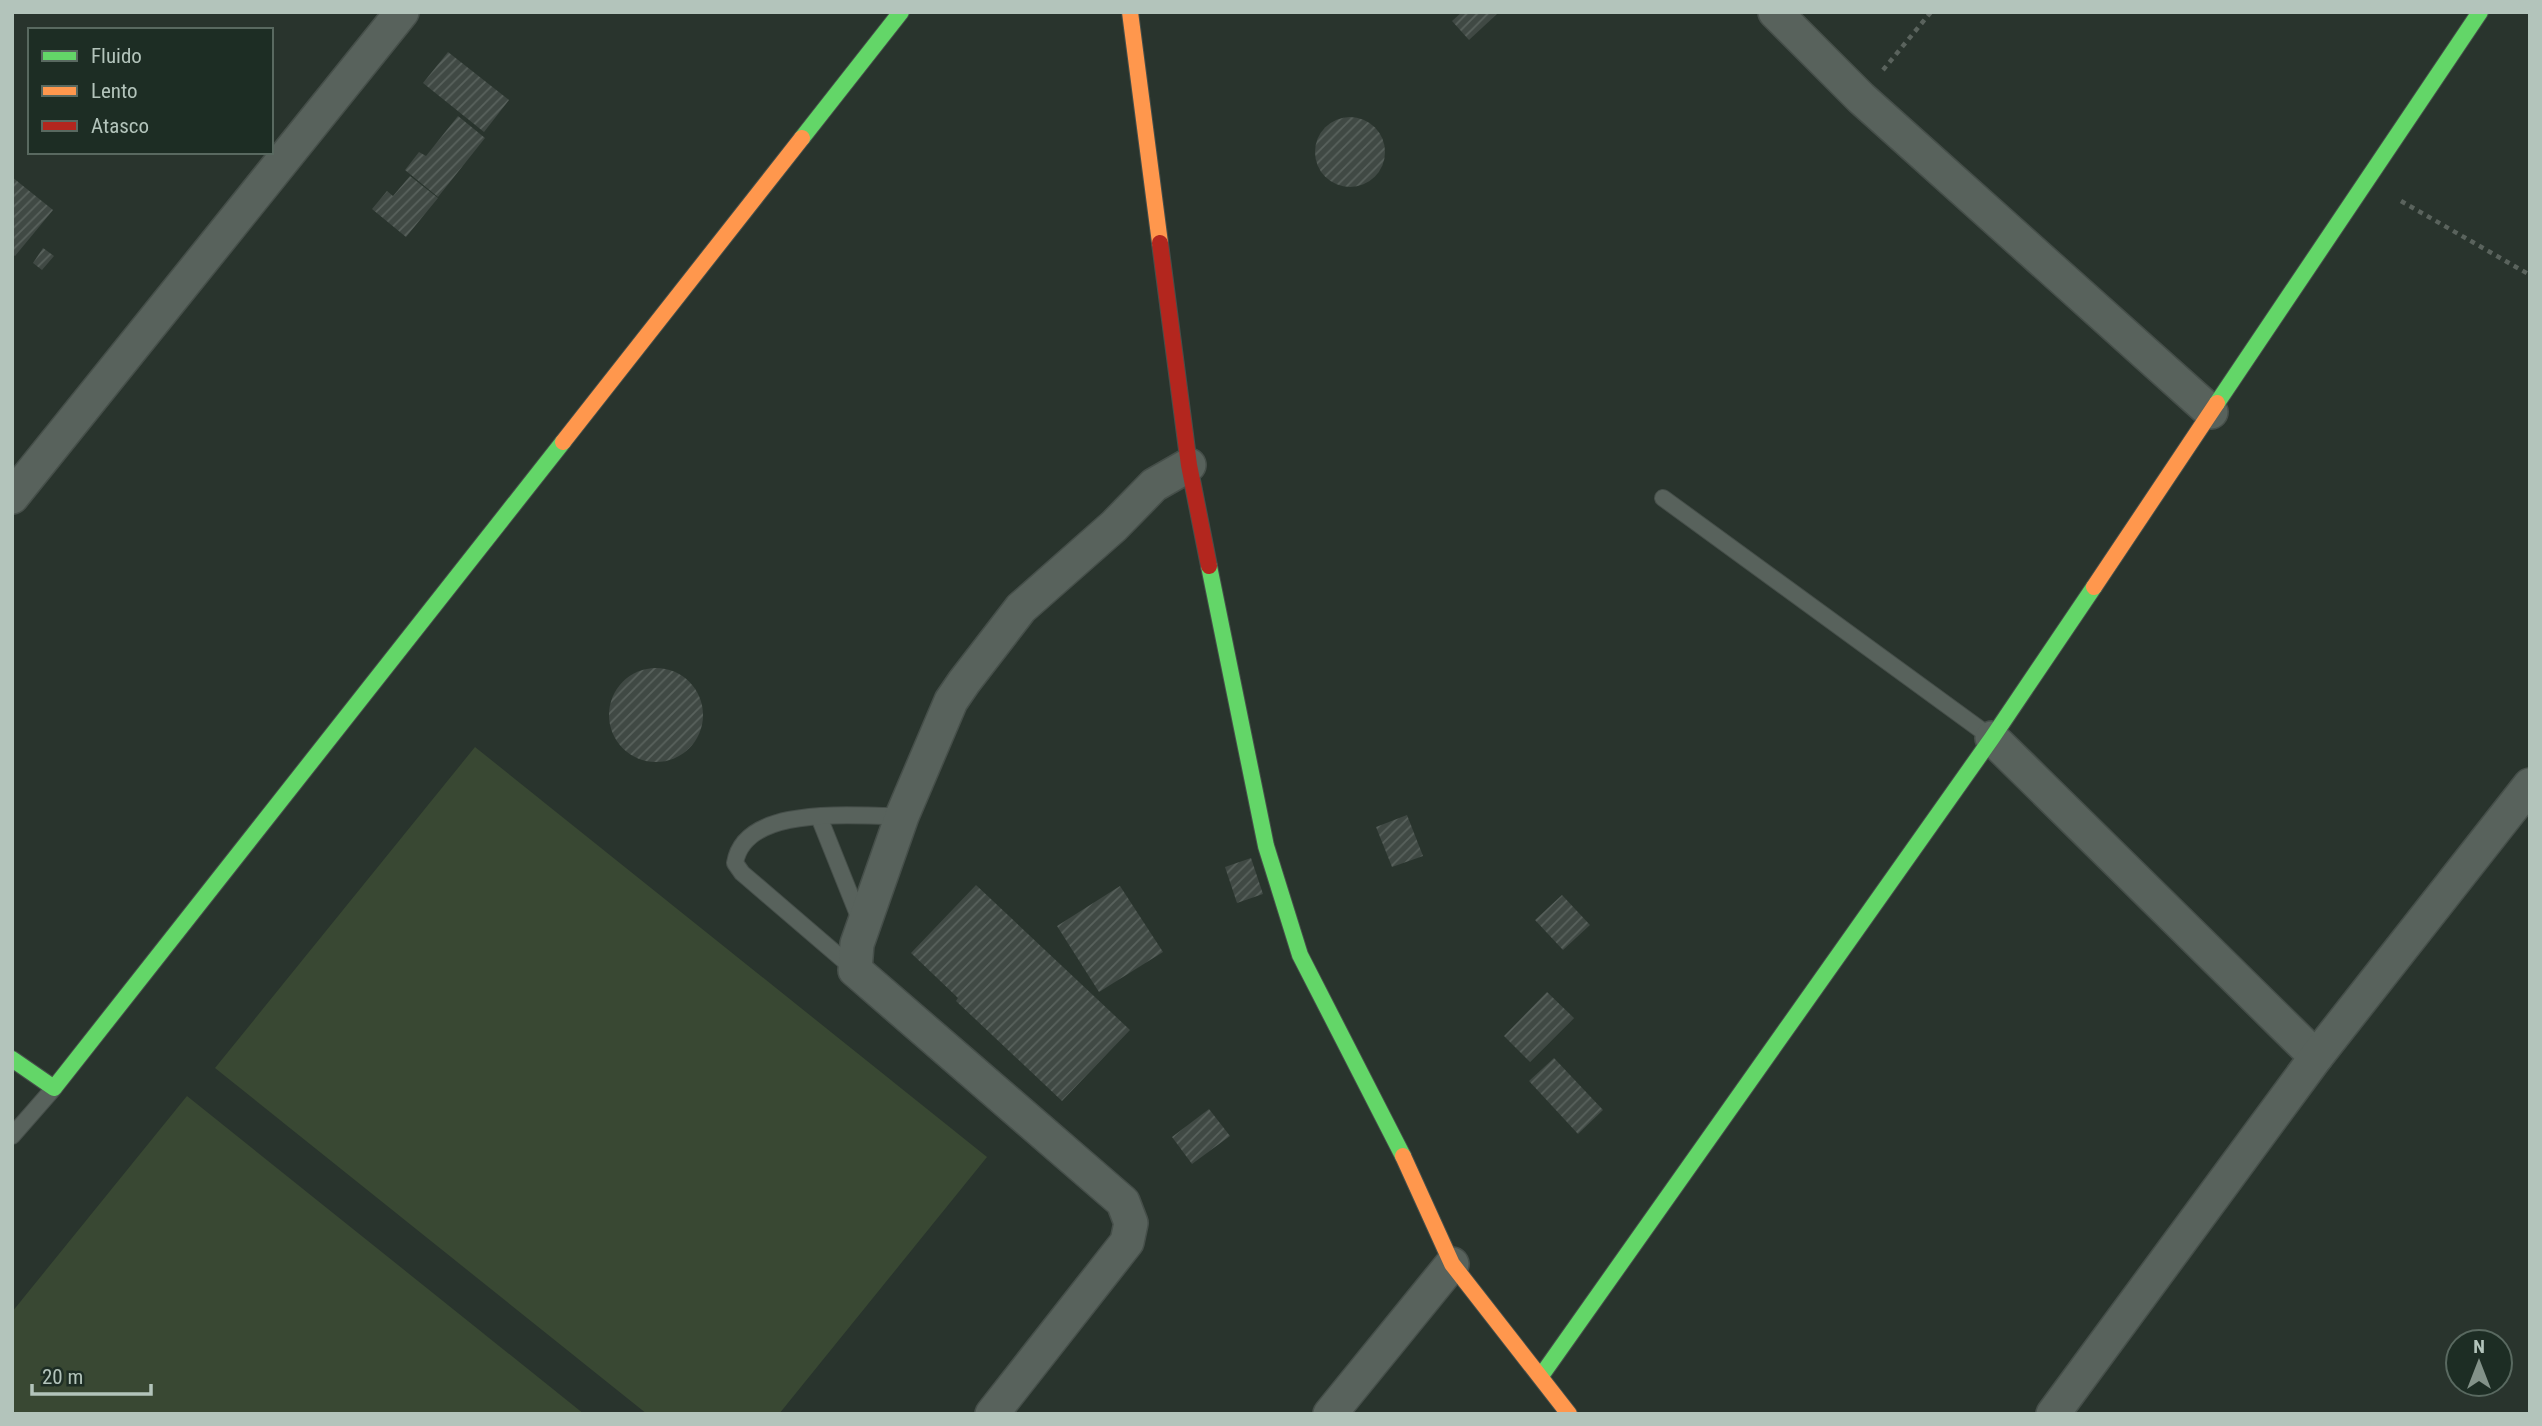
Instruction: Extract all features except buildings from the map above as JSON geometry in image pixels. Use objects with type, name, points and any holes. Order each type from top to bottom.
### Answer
[{"type":"street","points":[[12,497],[402,12]]},
{"type":"street","points":[[12,1059],[54,1088],[901,12]]},
{"type":"street","points":[[1130,12],[1189,465],[1266,846],[1300,955],[1425,1199],[1452,1264],[1569,1414]]},
{"type":"street","points":[[1775,12],[1861,98],[2211,412]]},
{"type":"street","points":[[1541,1376],[1992,738],[2480,12]]},
{"type":"street","points":[[992,1414],[1127,1242],[1131,1223],[1123,1202],[855,970],[857,944],[902,816],[951,701],[1021,608],[1114,526],[1154,485],[1189,465]]},
{"type":"street","points":[[1992,738],[2316,1057]]},
{"type":"street","points":[[2053,1414],[2316,1057],[2530,785]]},
{"type":"street","points":[[1330,1414],[1452,1264]]},
{"type":"lane","points":[[1663,498],[1992,738]]},
{"type":"lane","points":[[855,970],[777,904],[735,863],[743,842],[771,823],[790,818],[902,816]]},
{"type":"lane","points":[[819,817],[863,928]]},
{"type":"lane","points":[[12,1136],[54,1088]]},
{"type":"path","points":[[1861,98],[1931,12]]},
{"type":"path","points":[[2367,181],[2530,275]]},
{"type":"green space","points":[[475,747],[987,1157],[779,1414],[647,1414],[215,1068]]},
{"type":"green space","points":[[187,1096],[584,1414],[12,1414],[12,1312]]},
{"type":"traffic: fast","points":[[802,138],[901,12]]},
{"type":"traffic: fast","points":[[2217,403],[2480,12]]},
{"type":"traffic: fast","points":[[12,1059],[54,1088],[563,442]]},
{"type":"traffic: fast","points":[[1209,566],[1266,846],[1300,955],[1403,1156]]},
{"type":"traffic: fast","points":[[1541,1376],[1992,738],[2094,587]]},
{"type":"traffic: slow","points":[[1130,12],[1160,243]]},
{"type":"traffic: slow","points":[[563,442],[802,138]]},
{"type":"traffic: slow","points":[[2094,587],[2217,403]]},
{"type":"traffic: slow","points":[[1403,1156],[1452,1264],[1569,1414]]},
{"type":"traffic: jam","points":[[1160,243],[1189,465],[1209,566]]}]
